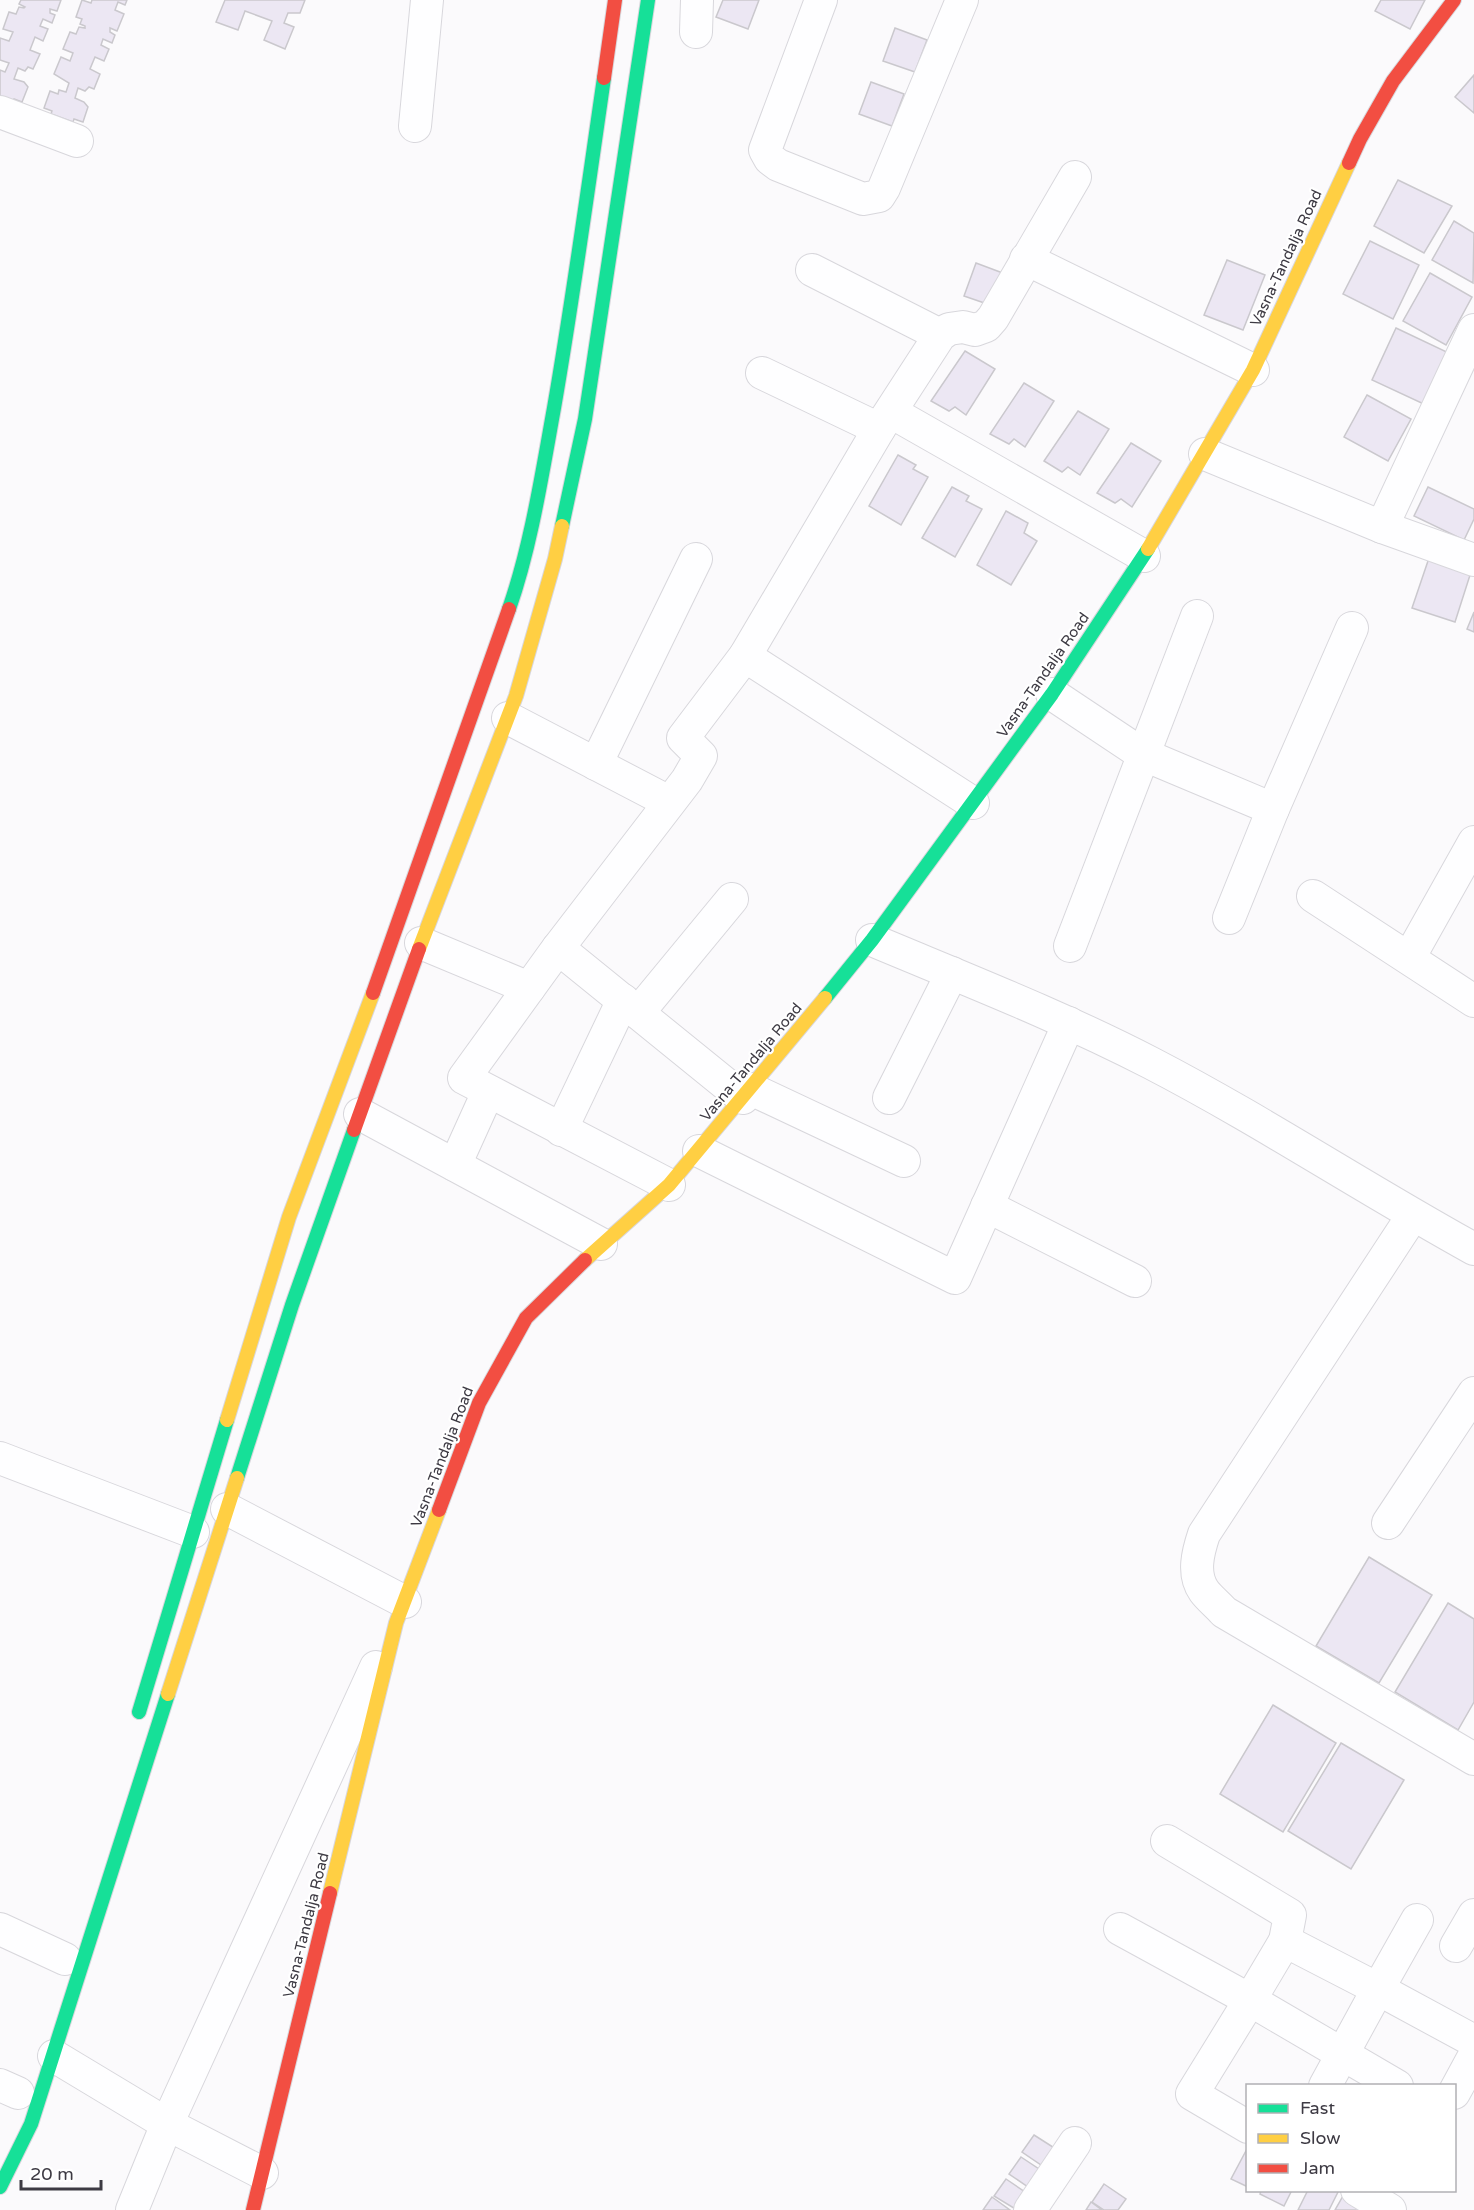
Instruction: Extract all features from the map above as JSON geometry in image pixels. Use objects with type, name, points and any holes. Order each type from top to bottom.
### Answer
[{"type":"street","points":[[415,126],[427,0]]},
{"type":"street","points":[[136,1723],[290,1216],[394,934],[517,585],[545,459],[566,338],[615,0]]},
{"type":"street","points":[[0,2187],[31,2124],[56,2039],[292,1305],[421,943],[516,696],[555,559],[585,418],[648,0]]},
{"type":"street","points":[[696,32],[697,0]]},
{"type":"street","points":[[821,0],[765,150],[770,159],[778,165],[863,199],[879,195],[884,188],[962,0]]},
{"type":"street","name":"Vasna-Tandalja Road","points":[[253,2210],[400,1612],[479,1403],[505,1354],[526,1318],[601,1244],[669,1185],[747,1094],[872,940],[1052,694],[1144,555],[1253,370],[1360,139],[1393,81],[1454,0]]},
{"type":"street","points":[[0,112],[77,141]]},
{"type":"street","points":[[669,1185],[464,1078],[558,948],[687,780],[701,756],[683,738],[745,656],[885,421],[940,335],[949,329],[963,327],[975,330],[986,326],[993,318],[1075,177]]},
{"type":"street","points":[[1026,260],[1253,370]]},
{"type":"street","points":[[813,270],[940,335]]},
{"type":"street","points":[[1382,527],[1474,330]]},
{"type":"street","points":[[762,373],[885,421],[1144,555]]},
{"type":"street","points":[[1205,454],[1382,527],[1474,560]]},
{"type":"street","points":[[596,764],[696,559]]},
{"type":"street","points":[[1070,946],[1197,616]]},
{"type":"street","points":[[1228,918],[1352,628]]},
{"type":"street","points":[[745,656],[973,803]]},
{"type":"street","points":[[1052,694],[1142,754],[1273,809]]},
{"type":"street","points":[[508,718],[669,802]]},
{"type":"street","points":[[1409,958],[1474,842]]},
{"type":"street","points":[[1313,896],[1474,1001]]},
{"type":"street","points":[[561,1130],[630,1007],[732,899]]},
{"type":"street","points":[[872,940],[1070,1023],[1150,1063],[1222,1102],[1474,1249]]},
{"type":"street","points":[[421,943],[529,988]]},
{"type":"street","points":[[558,948],[630,1007],[747,1094],[904,1161]]},
{"type":"street","points":[[889,1098],[951,973]]},
{"type":"street","points":[[699,1151],[955,1278],[1070,1023]]},
{"type":"street","points":[[455,1165],[488,1092]]},
{"type":"street","points":[[360,1114],[601,1244]]},
{"type":"street","points":[[987,1206],[1136,1281]]},
{"type":"street","points":[[1413,1215],[1204,1534],[1198,1552],[1197,1568],[1203,1590],[1224,1612],[1474,1759]]},
{"type":"street","points":[[1388,1523],[1471,1404]]},
{"type":"street","points":[[0,1458],[193,1532]]},
{"type":"street","points":[[132,2210],[167,2124],[400,1612],[227,1509]]},
{"type":"street","points":[[1167,1841],[1290,1915],[1285,1941],[1192,2094],[1246,2126]]},
{"type":"street","points":[[1456,1946],[1474,1915]]},
{"type":"street","points":[[1326,2084],[1417,1920]]},
{"type":"street","points":[[0,1929],[65,1959]]},
{"type":"street","points":[[1120,1929],[1250,2000],[1395,2084]]},
{"type":"street","points":[[1285,1941],[1474,2041]]},
{"type":"street","points":[[56,2039],[167,2124],[262,2173]]},
{"type":"street","points":[[1456,2091],[1474,2056]]},
{"type":"street","points":[[1030,2210],[1075,2143]]},
{"type":"building","points":[[21,0],[61,0],[57,11],[50,9],[50,13],[55,15],[52,23],[43,19],[40,26],[48,29],[43,41],[35,37],[30,50],[40,54],[33,69],[28,67],[25,71],[18,68],[14,79],[24,82],[28,87],[22,102],[14,99],[12,102],[0,98],[0,70],[5,72],[9,63],[0,60],[0,38],[9,41],[13,32],[3,29],[9,12],[16,14],[19,7],[25,7],[19,4]]},
{"type":"building","points":[[82,0],[91,3],[92,0],[127,0],[125,5],[118,2],[115,10],[124,14],[117,31],[110,28],[110,32],[115,35],[112,43],[103,39],[101,45],[109,49],[104,61],[95,57],[90,69],[100,74],[94,89],[89,87],[85,91],[78,88],[75,98],[84,102],[88,107],[83,122],[74,119],[73,122],[51,114],[52,111],[44,108],[50,91],[58,94],[59,90],[66,92],[69,83],[54,74],[61,57],[70,61],[73,53],[63,49],[70,32],[76,34],[79,27],[85,28],[80,24],[82,19],[76,17]]},
{"type":"building","points":[[225,0],[305,0],[300,13],[288,13],[284,23],[294,27],[285,49],[264,40],[272,21],[245,11],[238,30],[216,22]]},
{"type":"building","points":[[723,0],[759,0],[748,29],[716,17]]},
{"type":"building","points":[[1381,0],[1425,0],[1410,29],[1375,11]]},
{"type":"building","points":[[895,28],[927,40],[915,72],[883,61]]},
{"type":"building","points":[[1474,75],[1474,113],[1455,97]]},
{"type":"building","points":[[871,82],[904,94],[892,126],[859,114]]},
{"type":"building","points":[[1398,180],[1452,206],[1424,253],[1374,226]]},
{"type":"building","points":[[1454,221],[1474,233],[1473,283],[1432,260]]},
{"type":"building","points":[[1370,241],[1419,265],[1393,319],[1343,294]]},
{"type":"building","points":[[1227,260],[1265,275],[1243,330],[1204,315]]},
{"type":"building","points":[[976,263],[1008,275],[996,307],[964,296]]},
{"type":"building","points":[[1430,273],[1472,297],[1446,345],[1403,321]]},
{"type":"building","points":[[1396,328],[1451,354],[1428,406],[1372,380]]},
{"type":"building","points":[[965,351],[995,369],[966,415],[955,407],[949,411],[931,401]]},
{"type":"building","points":[[1024,383],[1054,401],[1025,447],[1014,439],[1009,444],[990,434]]},
{"type":"building","points":[[1367,395],[1411,419],[1388,461],[1344,437]]},
{"type":"building","points":[[1078,411],[1109,429],[1080,475],[1068,467],[1062,472],[1044,461]]},
{"type":"building","points":[[1131,443],[1161,461],[1132,507],[1121,499],[1115,503],[1097,493]]},
{"type":"building","points":[[898,455],[916,465],[913,469],[928,477],[901,525],[869,506]]},
{"type":"building","points":[[952,487],[969,496],[966,501],[982,509],[955,557],[922,538]]},
{"type":"building","points":[[1428,487],[1474,509],[1474,519],[1464,540],[1414,516]]},
{"type":"building","points":[[1006,511],[1028,523],[1024,533],[1037,541],[1011,585],[977,565]]},
{"type":"building","points":[[1429,558],[1471,572],[1455,622],[1412,608]]},
{"type":"building","points":[[1474,612],[1474,632],[1467,629]]},
{"type":"building","points":[[1369,1557],[1432,1595],[1379,1683],[1316,1646]]},
{"type":"building","points":[[1448,1603],[1474,1619],[1474,1702],[1458,1730],[1395,1692]]},
{"type":"building","points":[[1273,1705],[1336,1743],[1283,1832],[1220,1794]]},
{"type":"building","points":[[1341,1743],[1404,1780],[1351,1869],[1288,1831]]},
{"type":"building","points":[[1034,2135],[1056,2149],[1044,2167],[1022,2152]]},
{"type":"building","points":[[1246,2151],[1246,2186],[1231,2179]]},
{"type":"building","points":[[1021,2157],[1042,2171],[1031,2189],[1009,2174]]},
{"type":"building","points":[[1006,2179],[1028,2194],[1017,2210],[994,2196]]},
{"type":"building","points":[[1104,2184],[1126,2199],[1118,2210],[1104,2210],[1092,2202]]},
{"type":"building","points":[[1260,2192],[1291,2192],[1284,2206],[1260,2194]]},
{"type":"building","points":[[1307,2192],[1338,2192],[1329,2210],[1298,2210]]},
{"type":"building","points":[[1343,2196],[1367,2208],[1366,2210],[1335,2210]]},
{"type":"building","points":[[992,2197],[1010,2210],[983,2210]]},
{"type":"building","points":[[1091,2202],[1102,2210],[1086,2210]]},
{"type":"traffic: fast","points":[[562,526],[585,419],[648,0]]},
{"type":"traffic: fast","points":[[509,609],[530,535],[545,458],[568,326],[604,78]]},
{"type":"traffic: fast","points":[[825,998],[872,940],[1052,694],[1148,549]]},
{"type":"traffic: fast","points":[[237,1478],[292,1305],[354,1130]]},
{"type":"traffic: fast","points":[[139,1712],[227,1420]]},
{"type":"traffic: fast","points":[[0,2187],[31,2124],[168,1694]]},
{"type":"traffic: slow","points":[[1148,549],[1253,370],[1349,163]]},
{"type":"traffic: slow","points":[[419,949],[516,696],[555,559],[562,526]]},
{"type":"traffic: slow","points":[[227,1420],[289,1217],[373,993]]},
{"type":"traffic: slow","points":[[585,1260],[669,1185],[825,998]]},
{"type":"traffic: slow","points":[[168,1694],[237,1478]]},
{"type":"traffic: slow","points":[[330,1893],[396,1623],[439,1510]]},
{"type":"traffic: jam","points":[[604,78],[615,0]]},
{"type":"traffic: jam","points":[[1349,163],[1393,81],[1454,0]]},
{"type":"traffic: jam","points":[[373,993],[509,609]]},
{"type":"traffic: jam","points":[[354,1130],[419,949]]},
{"type":"traffic: jam","points":[[439,1510],[479,1403],[526,1318],[585,1260]]},
{"type":"traffic: jam","points":[[253,2210],[330,1893]]}]
